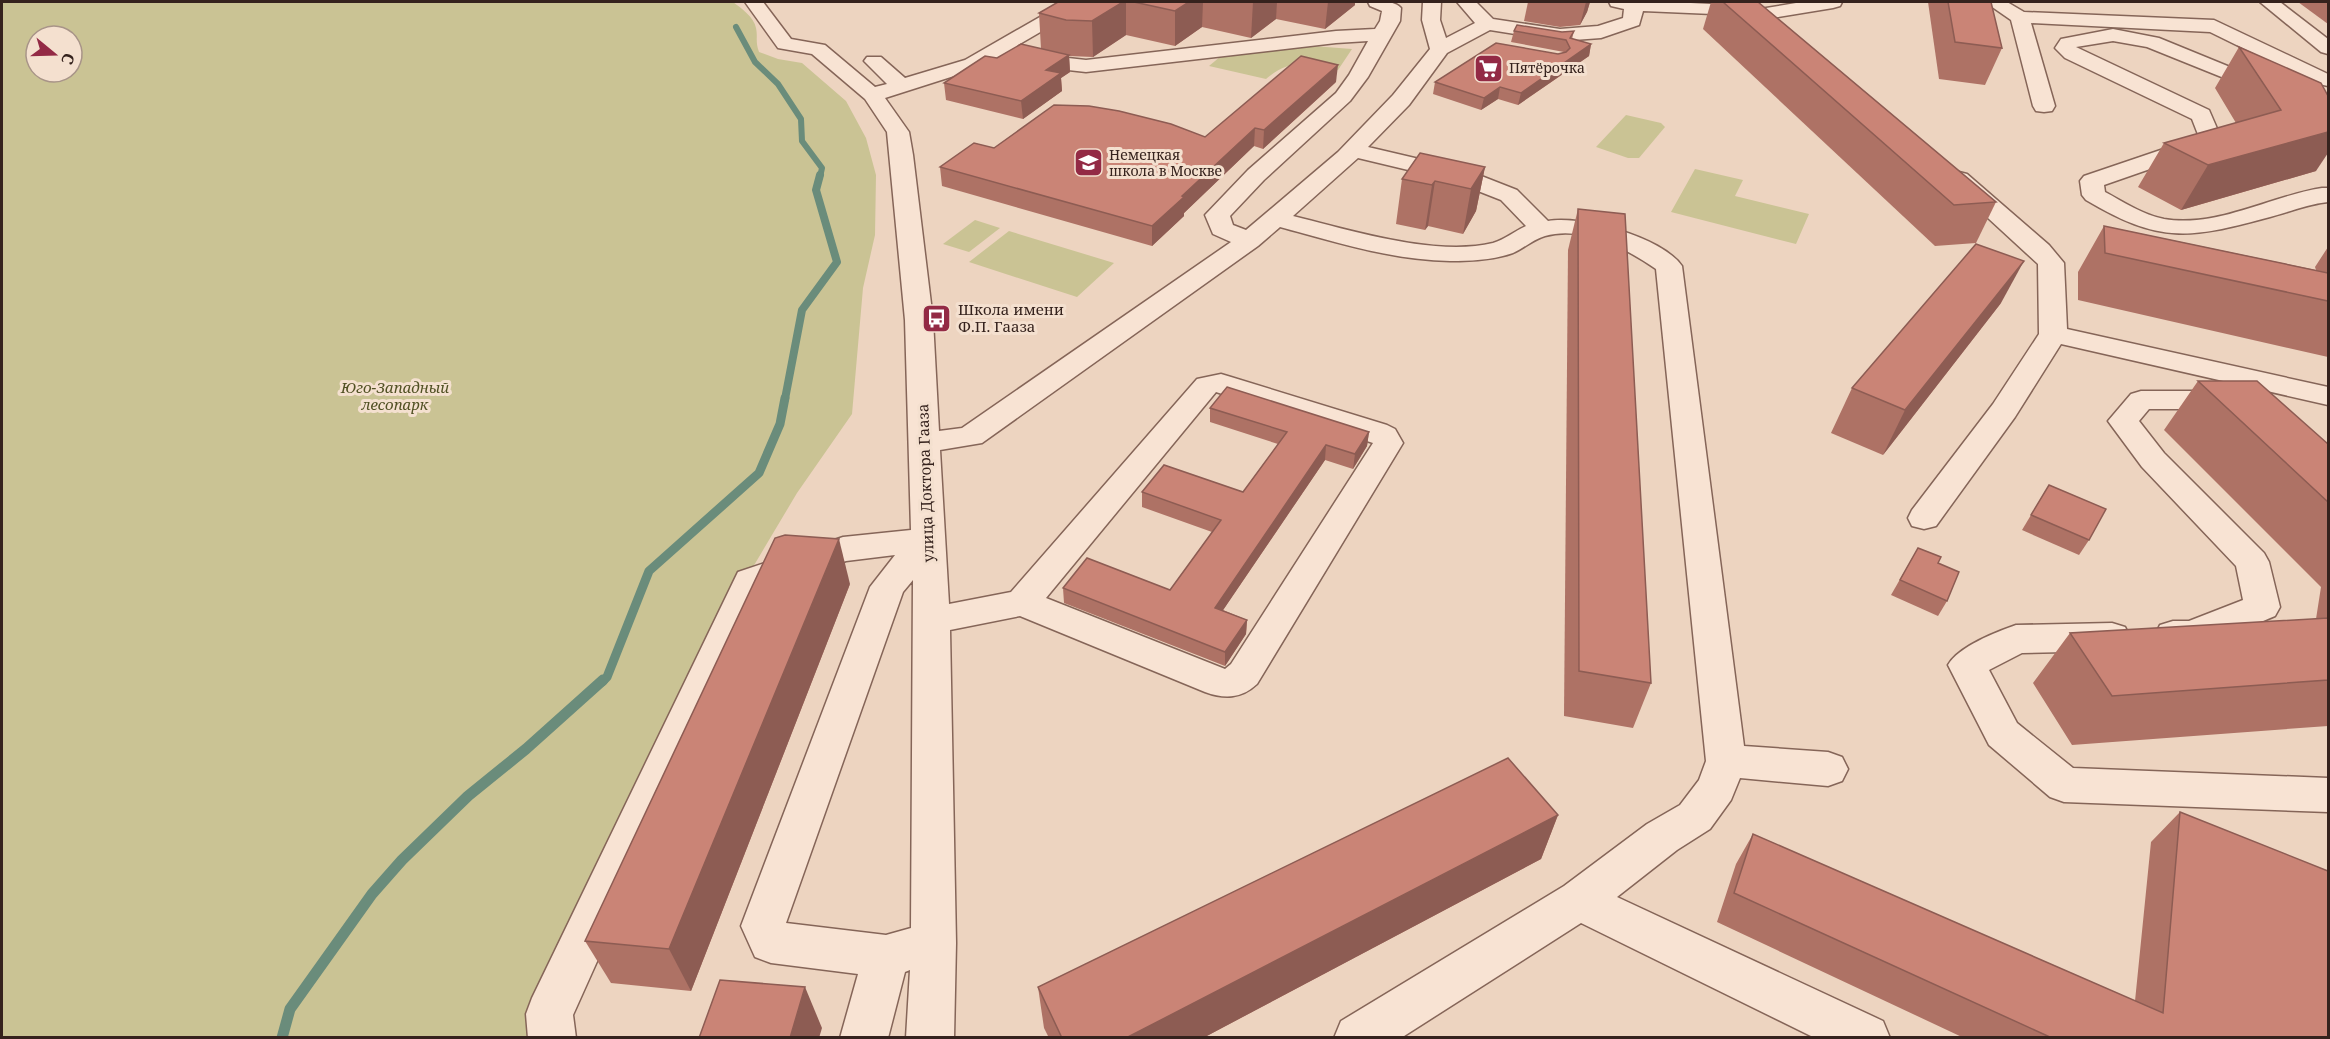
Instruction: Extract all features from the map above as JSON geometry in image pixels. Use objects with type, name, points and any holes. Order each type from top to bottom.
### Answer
[{"type":"street","name":"улица Доктора Гааза","points":[[754,2],[785,44],[818,49],[872,95],[898,132],[902,155],[919,320],[932,620],[934,943],[930,1038]]},
{"type":"street","points":[[1250,241],[1222,229],[1217,215],[1256,175],[1343,97],[1359,77],[1390,21],[1392,8],[1377,2]]},
{"type":"street","points":[[1432,2],[1431,20],[1448,45]]},
{"type":"street","points":[[1466,2],[1488,35]]},
{"type":"street","points":[[925,444],[971,436],[1250,241],[1352,150],[1401,100],[1448,45],[1488,35],[1560,35],[1601,32],[1632,21],[1629,3],[1766,13],[1833,2]]},
{"type":"street","points":[[1994,2],[2020,18],[2214,26],[2325,80],[2328,99]]},
{"type":"street","points":[[2269,2],[2319,35],[2328,48]]},
{"type":"street","points":[[872,95],[972,64],[1071,5],[1096,12]]},
{"type":"street","points":[[1766,13],[1784,28]]},
{"type":"street","points":[[2020,18],[2044,106]]},
{"type":"street","points":[[1002,47],[1068,64],[1086,66],[1336,37],[1381,35]]},
{"type":"street","points":[[2328,114],[2152,42],[2113,35],[2068,43],[2065,48],[2072,54],[2202,115],[2211,140],[2092,181],[2094,195],[2119,211],[2145,222],[2176,229],[2204,228],[2328,195]]},
{"type":"street","points":[[874,61],[900,85]]},
{"type":"street","points":[[1352,150],[1458,175],[1509,195],[1542,229]]},
{"type":"street","points":[[1924,518],[2004,410],[2053,334],[2051,263],[2040,250],[1943,165]]},
{"type":"street","points":[[1277,219],[1392,248],[1450,253],[1502,248],[1542,229],[1572,226],[1618,238],[1650,252],[1669,266],[1726,761],[1718,788],[1695,817],[1662,837],[1579,900],[1358,1038]]},
{"type":"street","points":[[2053,334],[2328,396]]},
{"type":"street","points":[[932,620],[1022,603],[1218,682],[1235,683],[1244,674],[1388,442],[1384,436],[1365,429],[1221,383],[1207,385],[1022,603]]},
{"type":"street","points":[[2260,417],[2194,400],[2141,400],[2123,421],[2152,460],[2252,562],[2262,607],[2192,634],[2016,639],[1967,664],[2003,734],[2064,785],[2328,795]]},
{"type":"street","points":[[928,540],[887,587],[764,926],[771,942],[886,956],[934,943]]},
{"type":"street","points":[[552,1038],[549,1014],[750,581],[843,549],[928,540]]},
{"type":"street","points":[[1726,761],[1828,769]]},
{"type":"street","points":[[1579,900],[1866,1038]]},
{"type":"street","points":[[864,1038],[886,956]]},
{"type":"green space","name":"Юго-Западный лесопарк","points":[[2,2],[733,2],[753,20],[757,31],[759,52],[778,59],[802,63],[846,101],[866,138],[876,175],[875,235],[863,288],[852,414],[797,493],[728,609],[526,1037],[2,1038]]},
{"type":"green space","points":[[1313,46],[1352,49],[1338,70],[1300,64],[1292,65],[1275,72],[1266,79],[1209,66],[1221,56]]},
{"type":"green space","points":[[1626,115],[1661,123],[1665,127],[1639,158],[1628,158],[1596,147]]},
{"type":"green space","points":[[1695,169],[1743,180],[1735,196],[1809,214],[1796,244],[1671,212]]},
{"type":"green space","points":[[975,220],[1000,228],[969,252],[943,244]]},
{"type":"green space","points":[[1009,231],[1114,263],[1077,297],[969,262]]},
{"type":"building","points":[[1058,2],[1123,2],[1092,21],[1066,20],[1039,13]]},
{"type":"building","points":[[1134,2],[1189,2],[1175,11]]},
{"type":"building","points":[[1723,2],[1758,2],[1996,202],[1954,205]]},
{"type":"building","points":[[1948,2],[1991,2],[2002,48],[1955,42]]},
{"type":"building","points":[[1517,25],[1562,32],[1574,31],[1570,38],[1591,44],[1521,93],[1500,87],[1484,98],[1435,82],[1496,43],[1558,54],[1570,48],[1566,40],[1514,31]]},
{"type":"building","points":[[1021,44],[1069,55],[1046,70],[1061,73],[1021,101],[944,83],[985,56],[997,58]]},
{"type":"building","points":[[2239,47],[2321,83],[2328,96],[2328,132],[2208,165],[2164,143],[2281,110]]},
{"type":"building","points":[[1301,56],[1338,65],[1264,130],[1255,128],[1152,226],[940,167],[974,143],[994,148],[1054,105],[1089,106],[1119,111],[1171,124],[1205,137]]},
{"type":"building","points":[[1420,153],[1485,167],[1471,189],[1435,181],[1432,185],[1402,179]]},
{"type":"building","points":[[1578,209],[1625,214],[1651,683],[1579,671]]},
{"type":"building","points":[[2104,226],[2328,273],[2328,301],[2105,253]]},
{"type":"building","points":[[1976,244],[2024,261],[1905,410],[1852,388]]},
{"type":"building","points":[[2198,381],[2257,381],[2328,444],[2328,502]]},
{"type":"building","points":[[1227,387],[1369,432],[1355,454],[1326,445],[1215,608],[1247,620],[1225,652],[1063,588],[1087,558],[1170,590],[1221,520],[1142,492],[1164,465],[1243,492],[1287,432],[1210,408]]},
{"type":"building","points":[[2049,485],[2106,509],[2089,540],[2031,515]]},
{"type":"building","points":[[785,535],[839,539],[669,949],[585,941],[775,538]]},
{"type":"building","points":[[1918,548],[1941,557],[1938,563],[1959,572],[1947,601],[1900,580]]},
{"type":"building","points":[[2328,618],[2328,680],[2112,696],[2070,633]]},
{"type":"building","points":[[1508,758],[1558,815],[1126,1038],[1062,1038],[1038,987]]},
{"type":"building","points":[[2180,812],[2328,871],[2328,1038],[2052,1038],[1734,893],[1753,834],[2163,1013]]},
{"type":"building","points":[[720,980],[805,987],[790,1038],[699,1038]]},
{"type":"waterway","points":[[736,27],[755,62],[778,84],[801,119],[802,141],[822,168],[820,177]]},
{"type":"waterway","points":[[785,399],[802,310],[837,262],[816,190],[820,175]]},
{"type":"waterway","points":[[602,682],[607,677],[649,571],[759,473],[780,424],[785,398]]},
{"type":"waterway","points":[[282,1038],[290,1009],[372,894],[402,860],[468,796],[526,749],[603,680]]},
{"type":"place","name":"Пятёрочка","points":[[1488,68]]},
{"type":"place","name":"Немецкая школа в Москве","points":[[1088,163]]},
{"type":"place","name":"Школа имени Ф.П. Гааза","points":[[937,319]]}]
